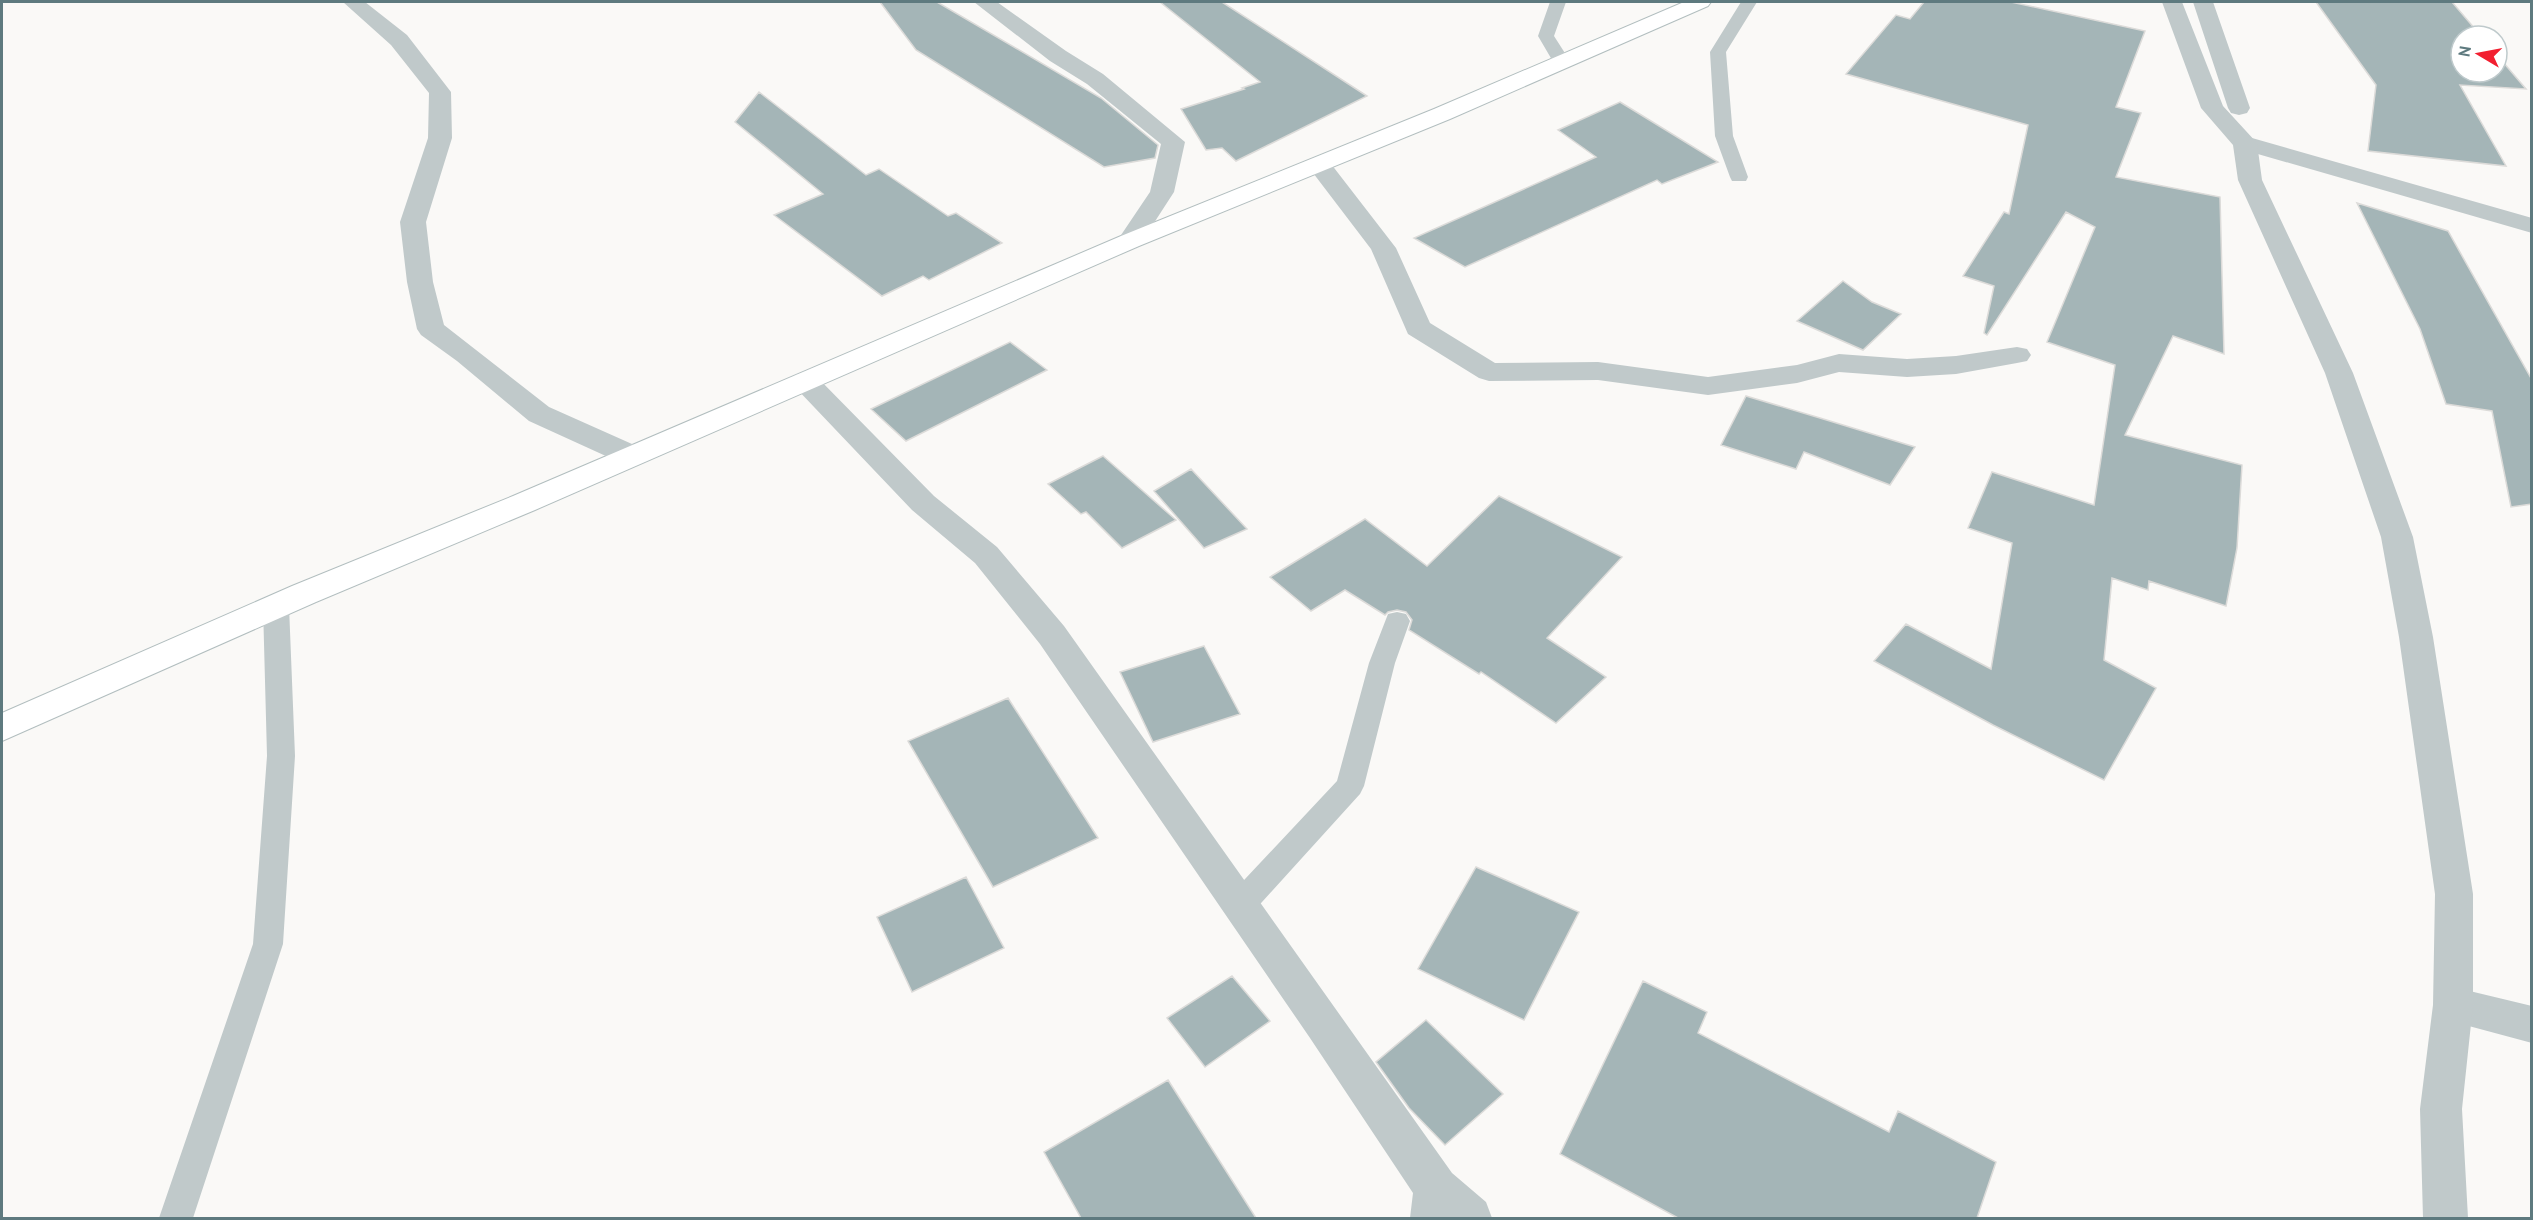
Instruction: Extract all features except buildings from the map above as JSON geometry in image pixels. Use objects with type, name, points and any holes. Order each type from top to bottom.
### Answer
[{"type":"main road","points":[[2,728],[276,606],[524,503],[630,455],[1130,241],[1319,165],[1701,2]]},
{"type":"street","points":[[353,2],[399,40],[440,92],[440,138],[413,222],[420,282],[431,329],[467,355],[539,414],[630,455]]},
{"type":"street","points":[[984,2],[1058,56],[1095,79],[1173,142],[1162,192],[1130,241]]},
{"type":"street","points":[[2172,2],[2212,108],[2245,143],[2532,226]]},
{"type":"street","points":[[2203,2],[2239,108]]},
{"type":"street","points":[[2245,143],[2250,180],[2339,373],[2397,537],[2416,637],[2454,894],[2453,1005],[2442,1109],[2446,1218]]},
{"type":"street","points":[[1319,165],[1383,248],[1418,328],[1489,372],[1598,371],[1708,386],[1797,374],[1839,363],[1907,368],[2017,355]]},
{"type":"street","points":[[805,381],[923,503],[986,555],[1052,635],[1241,904],[1434,1203],[1470,1218]]},
{"type":"street","points":[[2453,1005],[2532,1025]]},
{"type":"lane","points":[[1558,2],[1546,36],[1561,61]]},
{"type":"lane","points":[[1739,177],[1724,136],[1718,52],[1749,2]]},
{"type":"lane","points":[[176,1218],[268,944],[281,756],[276,606]]},
{"type":"lane","points":[[1241,904],[1350,786],[1382,663],[1397,621]]}]
